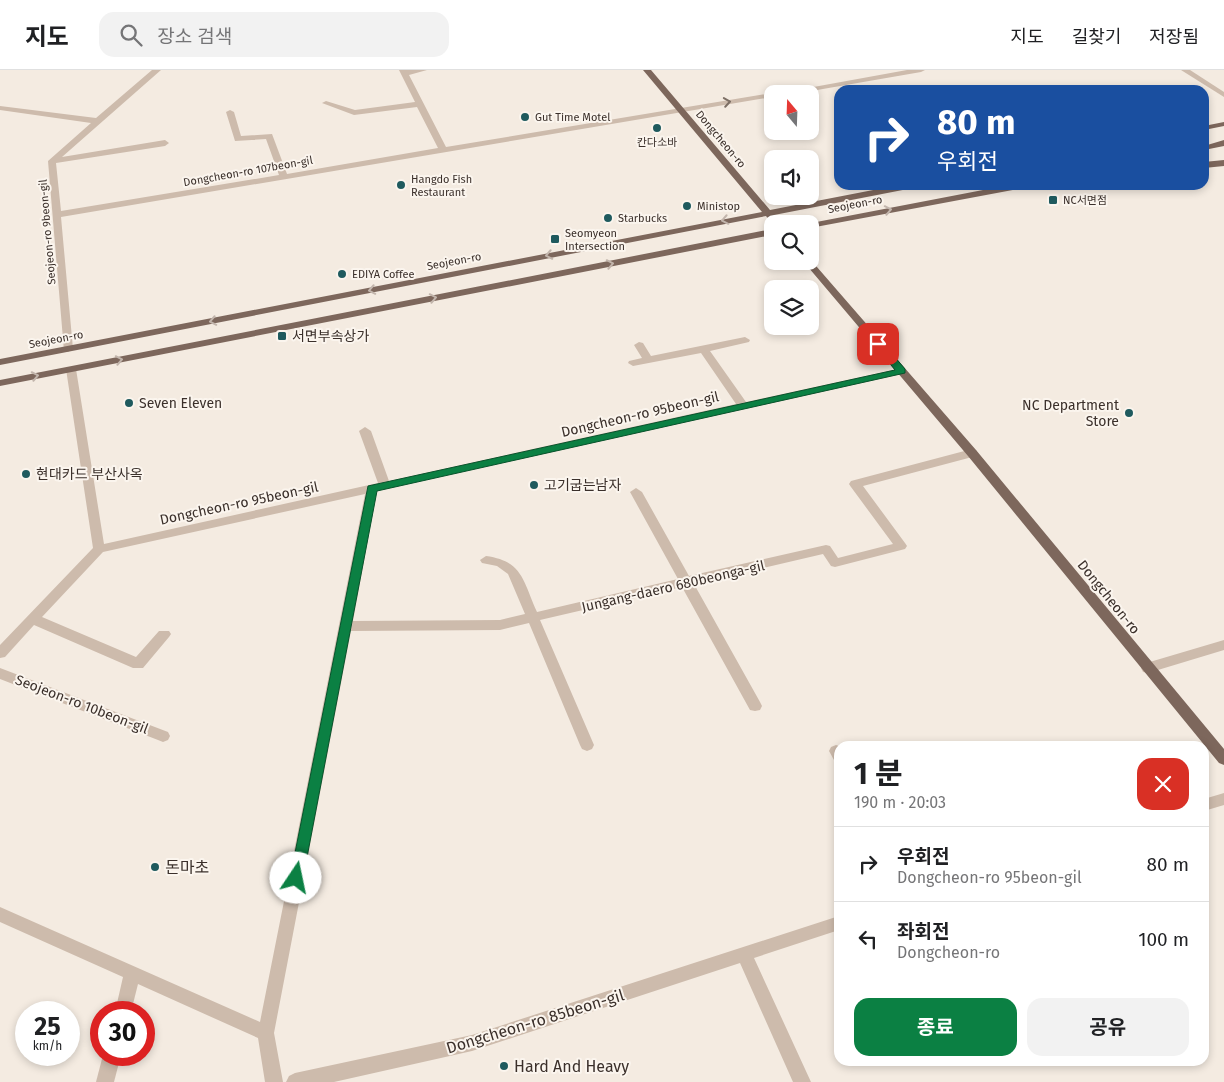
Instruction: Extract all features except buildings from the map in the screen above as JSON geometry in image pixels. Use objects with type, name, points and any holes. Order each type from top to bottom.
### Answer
[{"type":"main road","name":"Dongcheon-ro","points":[[647,70],[769,215]]},
{"type":"main road","points":[[1209,127],[1224,124]]},
{"type":"main road","points":[[1209,147],[1224,143]]},
{"type":"main road","points":[[1209,164],[1224,162]]},
{"type":"main road","name":"Seojeon-ro","points":[[0,362],[886,190]]},
{"type":"main road","name":"Seojeon-ro","points":[[819,223],[996,190]]},
{"type":"main road","points":[[0,383],[764,234]]},
{"type":"main road","name":"Dongcheon-ro","points":[[816,270],[972,454],[1224,759]]},
{"type":"street","name":"Seojeon-ro 9beon-gil","points":[[68,349],[52,161],[157,70]]},
{"type":"street","points":[[423,70],[404,72],[443,150]]},
{"type":"street","points":[[873,70],[881,77]]},
{"type":"street","points":[[819,87],[921,70]]},
{"type":"street","points":[[1185,70],[1208,85]]},
{"type":"street","points":[[1209,85],[1224,95]]},
{"type":"street","name":"Dongcheon-ro 107beon-gil","points":[[56,215],[764,96]]},
{"type":"street","points":[[326,104],[354,113],[420,104]]},
{"type":"street","points":[[0,108],[98,121]]},
{"type":"street","points":[[230,112],[238,139],[269,136],[284,177]]},
{"type":"street","points":[[52,161],[165,143]]},
{"type":"street","points":[[633,363],[745,340]]},
{"type":"street","points":[[639,345],[648,360]]},
{"type":"street","points":[[704,349],[743,406]]},
{"type":"street","points":[[0,653],[99,549],[71,369]]},
{"type":"street","name":"Dongcheon-ro 95beon-gil","points":[[99,549],[902,371]]},
{"type":"street","points":[[274,1082],[266,1032],[346,626],[378,488],[365,432]]},
{"type":"street","name":"Jungang-daero 680beonga-gil","points":[[346,626],[500,625],[826,550],[835,563],[902,546],[855,484],[972,454]]},
{"type":"street","points":[[636,492],[755,706]]},
{"type":"street","points":[[486,560],[500,562],[513,571],[587,745]]},
{"type":"street","points":[[33,619],[138,664],[164,634]]},
{"type":"street","points":[[1148,668],[1224,645]]},
{"type":"street","name":"Seojeon-ro 10beon-gil","points":[[0,673],[163,736]]},
{"type":"street","points":[[1209,804],[1224,799]]},
{"type":"street","points":[[0,914],[266,1032]]},
{"type":"street","name":"Dongcheon-ro 85beon-gil","points":[[294,1082],[472,1043],[834,925]]},
{"type":"street","points":[[744,954],[802,1082]]},
{"type":"street","points":[[126,1001],[132,973]]},
{"type":"street","points":[[105,1082],[109,1066]]},
{"type":"place","name":"Gut Time Motel","points":[[525,117]]},
{"type":"place","name":"칸다소바","points":[[657,128]]},
{"type":"place","name":"Hangdo Fish Restaurant","points":[[401,185]]},
{"type":"place","name":"NC서면점","points":[[1053,200]]},
{"type":"place","name":"Ministop","points":[[687,206]]},
{"type":"place","name":"Starbucks","points":[[608,218]]},
{"type":"place","name":"Seomyeon Intersection","points":[[555,239]]},
{"type":"place","name":"EDIYA Coffee","points":[[342,274]]},
{"type":"place","name":"서면부속상가","points":[[282,336]]},
{"type":"place","name":"Seven Eleven","points":[[129,403]]},
{"type":"place","name":"NC Department Store","points":[[1129,413]]},
{"type":"place","name":"현대카드 부산사옥","points":[[26,474]]},
{"type":"place","name":"고기굽는남자","points":[[534,485]]},
{"type":"place","name":"돈마초","points":[[155,867]]},
{"type":"place","name":"Hard And Heavy","points":[[504,1066]]},
{"type":"route","points":[[296,878],[343,646],[372,489],[902,371],[878,344]]}]
